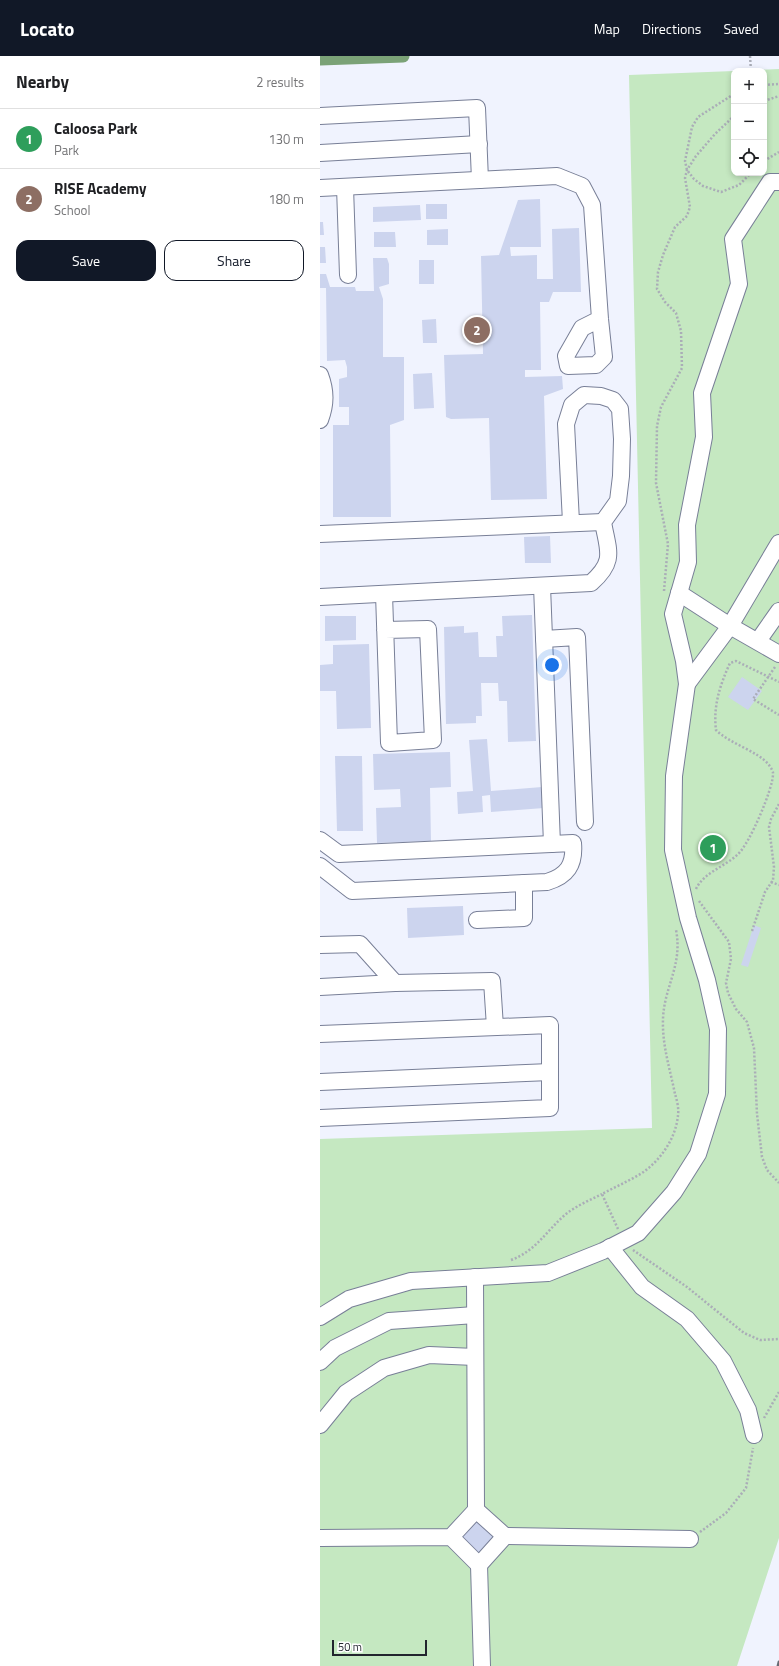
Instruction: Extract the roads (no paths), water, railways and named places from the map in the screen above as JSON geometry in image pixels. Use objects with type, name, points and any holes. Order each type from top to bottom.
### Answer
[{"type":"lane","points":[[320,116],[477,108],[480,180]]},
{"type":"lane","points":[[320,153],[479,144]]},
{"type":"lane","points":[[320,188],[557,176],[582,186],[592,205],[600,319]]},
{"type":"lane","points":[[320,1318],[349,1299],[411,1281],[548,1273],[610,1247],[638,1233],[674,1192],[698,1154],[717,1094],[718,1029],[707,980],[688,918],[673,850],[674,776],[687,684],[684,661],[673,614],[671,594],[688,562],[687,525],[704,437],[702,392],[739,284],[733,239],[770,182],[779,182]]},
{"type":"lane","points":[[345,187],[348,275]]},
{"type":"lane","points":[[320,375],[324,388],[325,404],[320,420]]},
{"type":"lane","points":[[320,597],[591,583],[602,573],[609,558],[603,522],[618,501],[621,476],[622,439],[620,409],[613,400],[601,396],[584,395],[572,405],[566,424],[571,522]]},
{"type":"lane","points":[[320,534],[465,529],[571,522],[603,522]]},
{"type":"lane","points":[[687,684],[730,626],[779,544]]},
{"type":"lane","points":[[542,586],[552,844]]},
{"type":"lane","points":[[384,594],[385,630],[389,743],[433,740],[428,629],[385,630]]},
{"type":"lane","points":[[671,594],[779,654]]},
{"type":"lane","points":[[758,641],[779,611]]},
{"type":"lane","points":[[544,639],[577,637],[585,822]]},
{"type":"lane","points":[[320,840],[339,854],[573,843],[574,854],[571,864],[565,873],[557,879],[547,882],[352,891],[320,866]]},
{"type":"lane","points":[[477,920],[524,918],[524,883]]},
{"type":"lane","points":[[320,945],[360,944],[395,984]]},
{"type":"lane","points":[[320,987],[492,981],[495,1027]]},
{"type":"lane","points":[[320,1034],[550,1025],[550,1108],[320,1118]]},
{"type":"lane","points":[[320,1082],[550,1072]]},
{"type":"lane","points":[[610,1247],[642,1287],[687,1319],[723,1361],[748,1410],[754,1435]]},
{"type":"lane","points":[[451,1537],[476,1510],[475,1277]]},
{"type":"lane","points":[[320,1362],[334,1348],[389,1321],[475,1315]]},
{"type":"lane","points":[[320,1425],[346,1393],[384,1368],[429,1355],[475,1357]]},
{"type":"lane","points":[[476,1510],[505,1536],[690,1539]]},
{"type":"lane","points":[[479,1565],[505,1536]]},
{"type":"lane","points":[[320,1538],[451,1537],[479,1565],[482,1666]]},
{"type":"waterway","points":[[320,59],[403,56]]},
{"type":"railway","points":[[778,1666],[779,1662]]},
{"type":"place","name":"RISE Academy","points":[[477,330]]},
{"type":"place","name":"Caloosa Park","points":[[713,848]]}]
